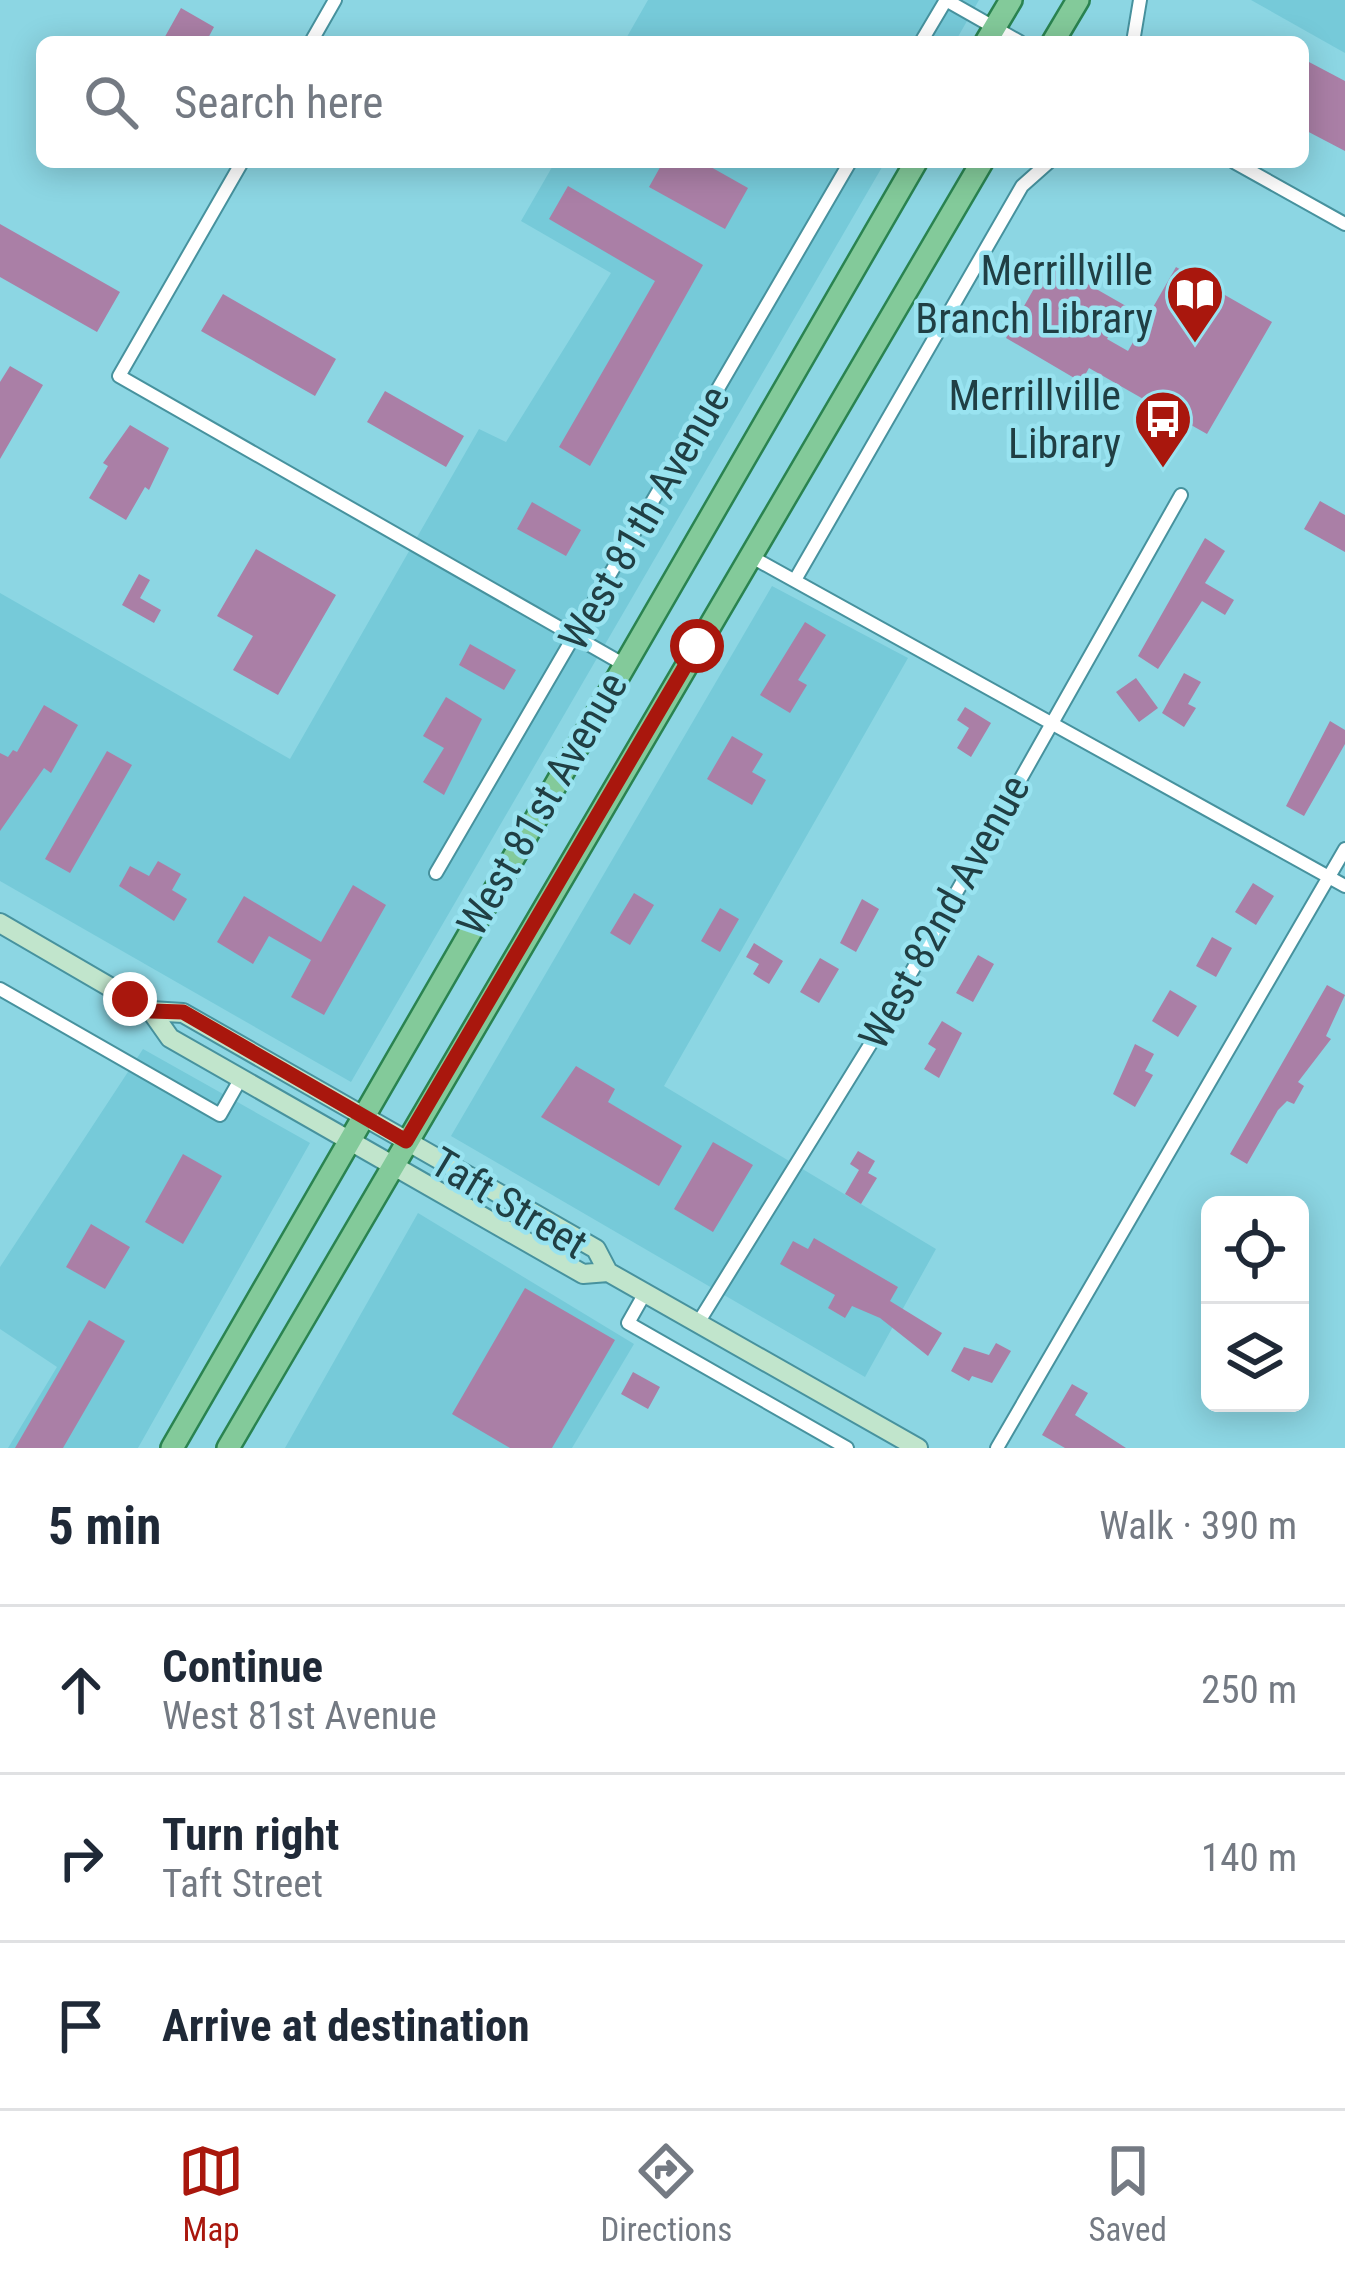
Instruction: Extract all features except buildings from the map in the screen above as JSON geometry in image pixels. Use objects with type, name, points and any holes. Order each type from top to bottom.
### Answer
[{"type":"main road","points":[[990,35],[1011,0]]},
{"type":"main road","points":[[1057,36],[1078,0]]},
{"type":"main road","name":"West 81st Avenue","points":[[172,1448],[912,168]]},
{"type":"main road","name":"West 81st Avenue","points":[[229,1448],[978,168]]},
{"type":"main road","name":"Taft Street","points":[[0,923],[151,1011],[170,1038],[583,1274],[608,1272]]},
{"type":"main road","name":"Taft Street","points":[[151,1011],[183,1012],[596,1249],[608,1272],[918,1448]]},
{"type":"street","points":[[314,36],[335,0]]},
{"type":"street","points":[[925,36],[946,0],[990,35]]},
{"type":"street","points":[[1134,36],[1140,0]]},
{"type":"street","points":[[239,168],[119,376],[623,664]]},
{"type":"street","name":"West 81th Avenue","points":[[436,873],[847,168]]},
{"type":"street","points":[[795,580],[1022,186],[1042,168]]},
{"type":"street","points":[[1245,168],[1345,224]]},
{"type":"street","name":"West 82nd Avenue","points":[[698,1323],[873,1040],[1181,495]]},
{"type":"street","points":[[750,556],[1345,886]]},
{"type":"street","points":[[997,1448],[1345,849]]},
{"type":"street","points":[[0,989],[220,1115],[241,1078]]},
{"type":"street","points":[[645,1293],[628,1323],[847,1448]]},
{"type":"shaded area","points":[[648,0],[979,0],[958,36],[627,36]]},
{"type":"shaded area","points":[[1251,0],[1345,0],[1345,53]]},
{"type":"shaded area","points":[[552,168],[882,168],[351,1082],[0,881],[0,593],[290,759],[479,429],[506,442],[611,273],[521,221]]},
{"type":"shaded area","points":[[772,586],[908,658],[664,1086],[936,1249],[865,1377],[451,1136]]},
{"type":"shaded area","points":[[143,1049],[310,1143],[138,1448],[8,1448],[57,1367],[0,1329],[0,1267]]},
{"type":"shaded area","points":[[418,1213],[634,1344],[572,1448],[285,1448]]},
{"type":"place","name":"Merrillville Branch Library","points":[[1195,345]]},
{"type":"place","name":"Merrillville Library","points":[[1163,470]]},
{"type":"route","points":[[130,999],[151,1011],[183,1012],[406,1141],[697,646]]}]
